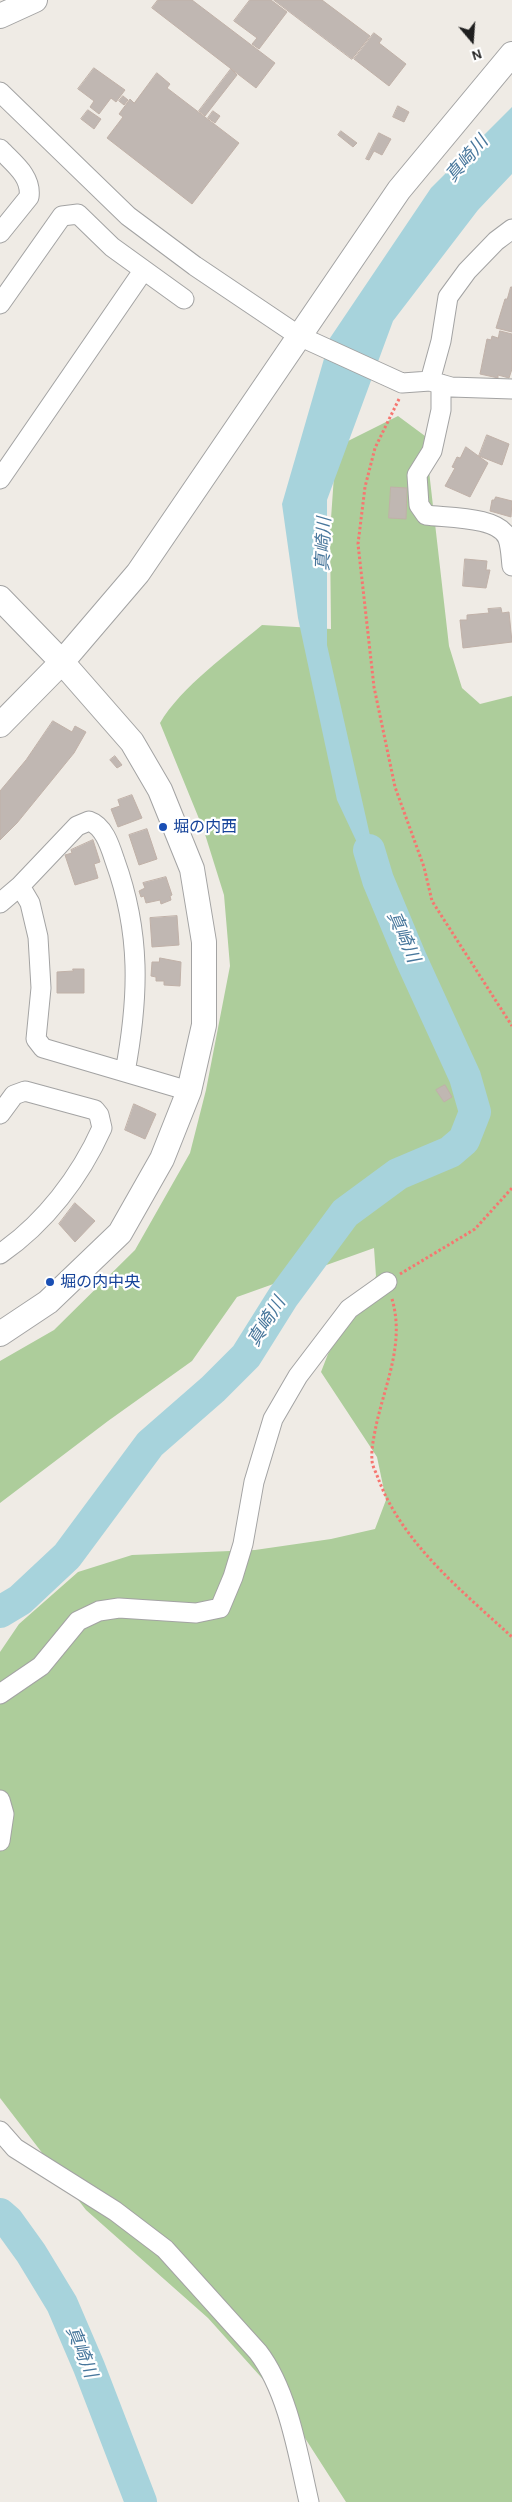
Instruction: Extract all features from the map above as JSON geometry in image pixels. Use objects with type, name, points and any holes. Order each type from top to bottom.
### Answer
[{"type":"street","points":[[0,16],[35,0]]},
{"type":"street","points":[[0,725],[62,662],[138,573],[399,190],[512,55]]},
{"type":"street","points":[[0,92],[128,216],[195,266],[299,336],[402,383],[436,383],[451,387],[512,389]]},
{"type":"street","points":[[0,149],[26,177],[30,189],[29,196],[0,233]]},
{"type":"street","points":[[0,304],[62,216],[78,214],[112,247],[184,299]]},
{"type":"street","points":[[512,228],[496,241],[467,271],[448,298],[436,383],[441,410],[432,451],[416,475],[419,506],[426,515],[488,522],[500,527],[508,538],[512,566]]},
{"type":"street","points":[[0,479],[143,271]]},
{"type":"street","points":[[0,598],[62,662],[132,742],[160,790],[192,869],[204,942],[204,1025],[189,1091],[162,1159],[120,1233],[48,1302],[0,1334]]},
{"type":"street","points":[[0,903],[20,886],[77,826],[89,821],[99,826],[110,845],[120,873],[129,903],[134,939],[137,971],[136,1005],[125,1072]]},
{"type":"street","points":[[20,886],[30,904],[40,954],[41,988],[36,1031],[38,1044],[43,1048],[189,1091]]},
{"type":"street","points":[[0,1114],[14,1095],[30,1092],[95,1110],[99,1115],[102,1128],[76,1176],[55,1204],[0,1254]]},
{"type":"street","points":[[0,1694],[41,1666],[78,1621],[99,1611],[118,1608],[196,1613],[220,1608],[244,1544],[254,1482],[273,1419],[298,1376],[349,1310],[387,1282]]},
{"type":"street","points":[[0,1800],[4,1814],[0,1841]]},
{"type":"street","points":[[0,2132],[15,2148],[115,2211],[165,2249],[258,2352],[267,2364],[277,2385],[298,2454],[309,2502]]},
{"type":"path","points":[[436,383],[402,393],[375,448],[365,488],[358,544],[374,687],[394,786],[424,868],[432,901],[512,1026]]},
{"type":"path","points":[[512,1188],[475,1229],[387,1282],[396,1313],[396,1349],[375,1427],[372,1460],[387,1501],[408,1533],[468,1597],[512,1637]]},
{"type":"green space","points":[[398,416],[425,436],[449,646],[462,688],[480,704],[512,696],[512,2502],[346,2502],[278,2396],[208,2318],[86,2210],[0,2098],[0,1652],[19,1624],[78,1572],[132,1555],[255,1550],[331,1539],[375,1529],[386,1500],[377,1457],[321,1372],[328,1354],[376,1276],[374,1248],[237,1297],[192,1361],[108,1421],[0,1503],[0,1361],[54,1330],[135,1250],[190,1153],[206,1090],[230,966],[224,895],[204,831],[160,723],[180,696],[193,683],[262,625],[331,629],[330,533],[336,447]]},
{"type":"water","points":[[512,107],[512,174],[478,210],[393,321],[327,500],[327,645],[385,902],[337,800],[298,618],[282,504],[330,338],[431,188]]},
{"type":"building","points":[[158,0],[192,0],[275,63],[256,88],[152,8]]},
{"type":"building","points":[[250,0],[271,0],[287,12],[259,49],[252,44],[257,38],[234,21]]},
{"type":"building","points":[[274,0],[322,0],[370,36],[352,59]]},
{"type":"building","points":[[374,33],[382,39],[379,43],[406,64],[389,86],[354,59]]},
{"type":"building","points":[[94,68],[125,90],[116,102],[111,98],[99,114],[90,107],[94,101],[78,89]]},
{"type":"building","points":[[231,69],[237,75],[205,116],[199,111]]},
{"type":"building","points":[[157,73],[170,84],[167,88],[239,143],[192,204],[107,138],[123,117],[119,114],[130,99],[134,103]]},
{"type":"building","points":[[123,96],[128,100],[124,105],[119,101]]},
{"type":"building","points":[[398,106],[409,112],[404,122],[393,117]]},
{"type":"building","points":[[88,110],[101,119],[94,129],[81,119]]},
{"type":"building","points":[[213,111],[220,116],[215,123],[208,118]]},
{"type":"building","points":[[341,131],[357,143],[353,147],[338,135]]},
{"type":"building","points":[[379,133],[391,139],[382,155],[374,151],[369,160],[366,159]]},
{"type":"building","points":[[511,287],[512,332],[496,328],[505,299],[507,299]]},
{"type":"building","points":[[500,331],[512,334],[512,369],[509,378],[498,375],[498,378],[480,374],[487,339],[491,340],[492,336],[498,338]]},
{"type":"building","points":[[487,435],[509,444],[502,465],[479,456]]},
{"type":"building","points":[[466,447],[488,463],[470,497],[445,486],[455,468],[452,467],[457,457],[460,458]]},
{"type":"building","points":[[391,487],[407,488],[406,519],[389,518]]},
{"type":"building","points":[[496,497],[512,501],[511,517],[490,511],[492,500]]},
{"type":"building","points":[[465,559],[487,561],[486,570],[490,570],[486,588],[463,586]]},
{"type":"building","points":[[501,608],[502,613],[509,612],[512,642],[463,648],[460,620],[467,620],[467,615],[489,613],[488,609]]},
{"type":"building","points":[[53,721],[72,732],[75,726],[86,732],[74,753],[17,823],[0,840],[0,791],[26,760]]},
{"type":"building","points":[[115,756],[122,765],[117,768],[110,760]]},
{"type":"building","points":[[132,795],[142,818],[118,827],[111,809],[120,806],[118,800]]},
{"type":"building","points":[[147,829],[157,859],[139,865],[129,835]]},
{"type":"building","points":[[93,840],[100,862],[94,864],[98,878],[75,885],[65,855],[72,853],[71,850]]},
{"type":"building","points":[[166,877],[172,895],[170,896],[171,900],[161,904],[160,900],[146,903],[144,896],[141,897],[139,891],[145,888],[143,883]]},
{"type":"building","points":[[177,916],[179,945],[152,947],[150,918]]},
{"type":"building","points":[[160,958],[181,962],[180,986],[164,985],[164,981],[156,981],[156,977],[151,976],[152,962],[159,962]]},
{"type":"building","points":[[73,969],[84,969],[84,993],[57,993],[57,972],[73,971]]},
{"type":"building","points":[[445,1085],[452,1097],[444,1102],[436,1090]]},
{"type":"building","points":[[134,1104],[156,1114],[145,1139],[125,1130]]},
{"type":"building","points":[[75,1203],[95,1221],[75,1242],[59,1224]]},
{"type":"waterway","name":"真崎川","points":[[0,1612],[20,1600],[67,1556],[150,1444],[213,1389],[246,1356],[283,1297],[345,1213],[398,1174],[450,1152],[464,1140],[475,1112],[465,1077],[411,959],[378,880],[369,850]]},
{"type":"waterway","name":"真崎川","points":[[0,2214],[8,2221],[31,2253],[62,2304],[89,2367],[141,2502]]},
{"type":"place","name":"堀の内西","points":[[163,827]]},
{"type":"place","name":"堀の内中央","points":[[50,1282]]}]
